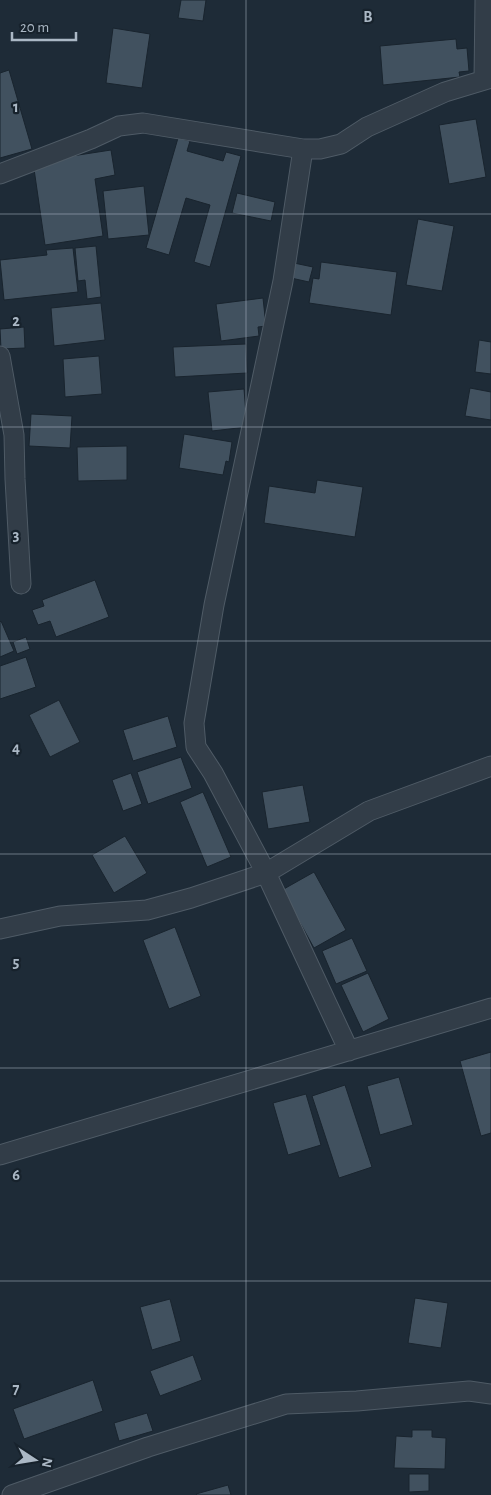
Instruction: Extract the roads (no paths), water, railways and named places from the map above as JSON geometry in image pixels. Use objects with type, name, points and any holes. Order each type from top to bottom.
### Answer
[{"type":"street","points":[[0,174],[120,126],[143,124],[303,149],[320,149],[341,144],[367,128],[445,92],[487,79],[485,0]]},
{"type":"street","points":[[303,149],[283,281],[214,606],[194,723],[196,747],[266,873],[349,1051]]},
{"type":"street","points":[[0,356],[14,435],[21,584]]},
{"type":"street","points":[[0,929],[60,916],[147,910],[191,898],[266,873],[370,811],[491,766]]},
{"type":"street","points":[[0,1156],[491,1008]]},
{"type":"street","points":[[12,1495],[148,1447],[286,1404],[357,1401],[469,1391],[491,1394]]}]
